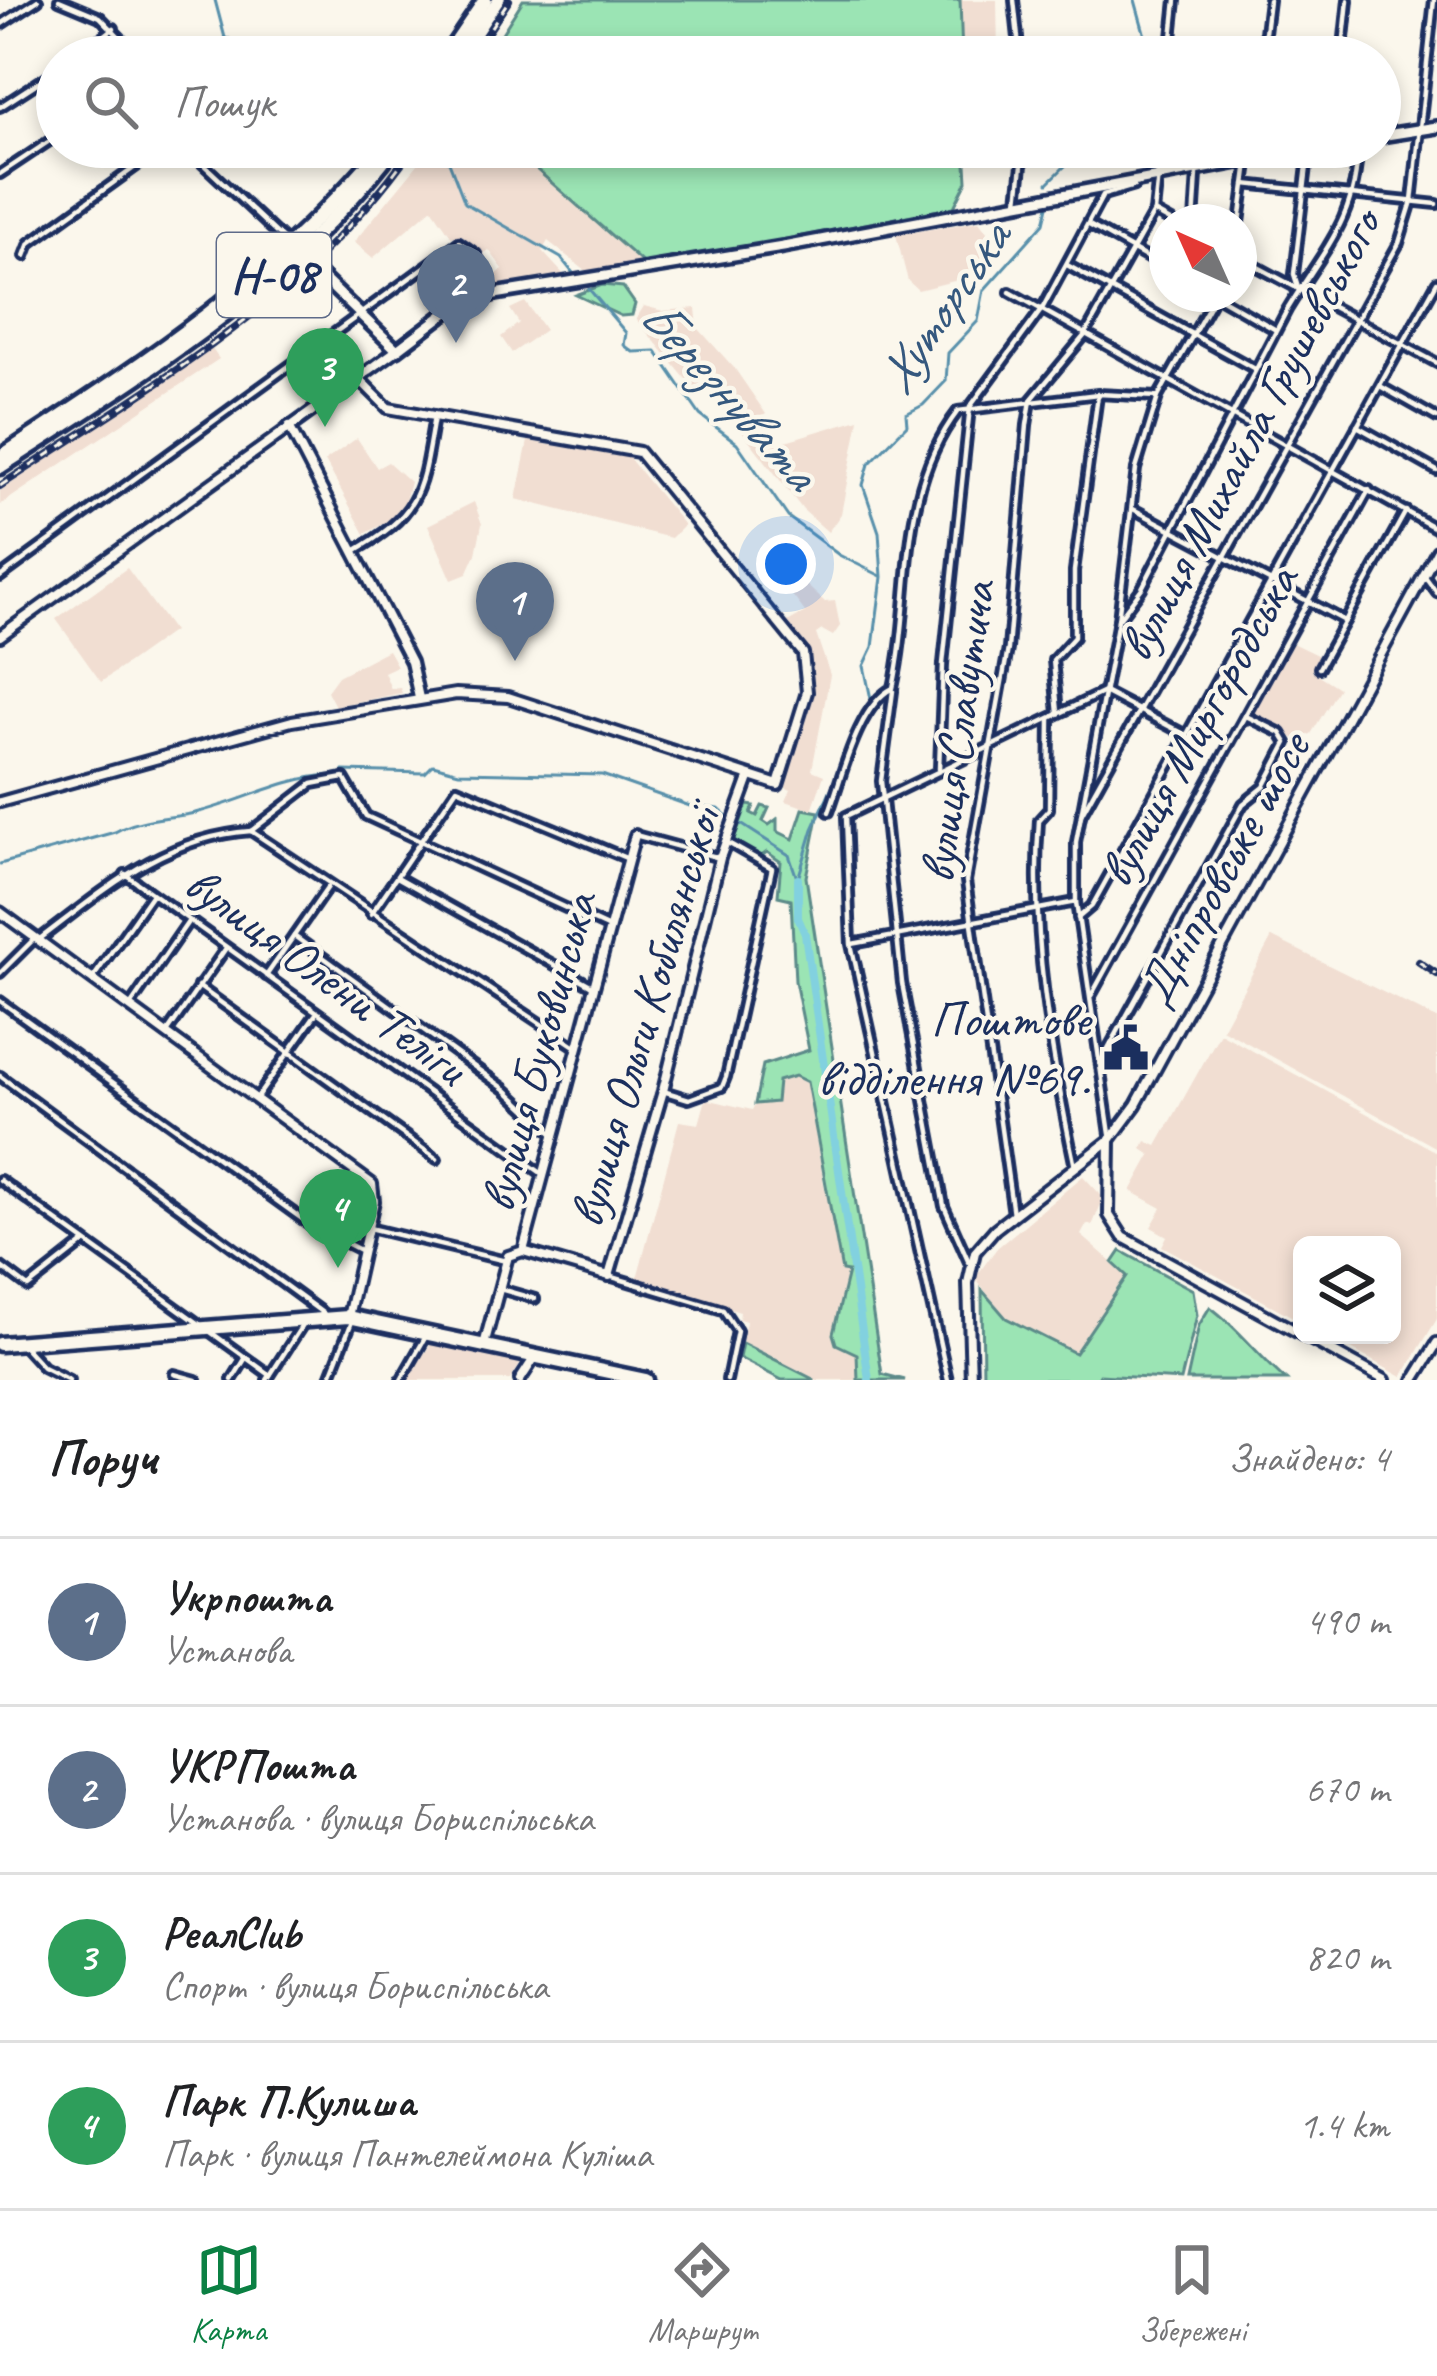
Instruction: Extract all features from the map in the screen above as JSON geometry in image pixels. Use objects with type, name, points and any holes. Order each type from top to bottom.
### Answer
[{"type":"main road","points":[[462,36],[487,3]]},
{"type":"main road","points":[[470,36],[487,3]]},
{"type":"main road","points":[[1401,133],[1437,127]]},
{"type":"main road","name":"Н-08","points":[[0,458],[206,318],[295,251],[364,168]]},
{"type":"main road","name":"Н-08","points":[[0,467],[174,353],[295,251],[374,168]]},
{"type":"main road","points":[[295,251],[397,350],[451,309],[496,294],[1198,168]]},
{"type":"main road","points":[[0,1344],[350,1317],[646,1380]]},
{"type":"street","points":[[0,25],[38,0]]},
{"type":"street","points":[[59,0],[121,36]]},
{"type":"street","points":[[1014,0],[1018,36]]},
{"type":"street","points":[[1172,36],[1176,0]]},
{"type":"street","points":[[1265,36],[1269,0]]},
{"type":"street","points":[[1344,36],[1348,0]]},
{"type":"street","name":"вулиця Михайла Грушевського","points":[[1082,815],[1400,243],[1412,201],[1434,0]]},
{"type":"street","points":[[104,36],[114,28]]},
{"type":"street","points":[[0,107],[36,84]]},
{"type":"street","points":[[0,174],[36,150]]},
{"type":"street","points":[[25,256],[30,243],[134,168]]},
{"type":"street","points":[[207,168],[295,251]]},
{"type":"street","points":[[1018,201],[1022,168]]},
{"type":"street","points":[[1155,204],[1158,168]]},
{"type":"street","points":[[1195,204],[1198,168]]},
{"type":"street","points":[[1242,204],[1247,168]]},
{"type":"street","points":[[1299,290],[1294,274],[1310,168]]},
{"type":"street","points":[[1118,620],[1130,607],[1276,330],[1315,271],[1356,194],[1357,168]]},
{"type":"street","points":[[939,769],[945,649],[970,407],[1042,310],[1103,195],[1157,177]]},
{"type":"street","points":[[1245,184],[1437,204]]},
{"type":"street","points":[[1031,400],[1085,334],[1149,221]]},
{"type":"street","points":[[1089,225],[1149,260]]},
{"type":"street","points":[[0,577],[463,241],[485,268],[496,294]]},
{"type":"street","points":[[1067,265],[1255,369]]},
{"type":"street","points":[[1257,267],[1437,364]]},
{"type":"street","points":[[1078,918],[1092,906],[1188,736],[1437,281]]},
{"type":"street","points":[[1010,292],[1437,529]]},
{"type":"street","points":[[1205,312],[1158,398],[1136,469],[1118,620],[1074,868],[1110,1140],[1108,1215],[1123,1237],[1382,1379]]},
{"type":"street","points":[[1245,312],[1276,330]]},
{"type":"street","points":[[0,636],[397,350]]},
{"type":"street","points":[[0,812],[3,802],[199,744],[419,698],[473,692],[508,698],[773,788],[779,783],[807,692],[803,653],[639,452],[382,406],[357,377]]},
{"type":"street","points":[[1380,386],[1437,418]]},
{"type":"street","points":[[971,1380],[969,1262],[944,1206],[897,934],[881,796],[903,643],[904,576],[923,470],[958,411],[970,407],[1098,394],[1158,398]]},
{"type":"street","points":[[1058,713],[1053,660],[1074,637],[1074,571],[1098,394]]},
{"type":"street","name":"вулиця Славутича","points":[[1013,1214],[966,873],[1008,649],[1031,400]]},
{"type":"street","points":[[353,552],[396,525],[417,502],[434,416]]},
{"type":"street","points":[[289,426],[411,662],[419,698]]},
{"type":"street","points":[[1357,426],[1437,471]]},
{"type":"street","name":"вулиця Миргородська","points":[[1091,996],[1369,490]]},
{"type":"street","points":[[1131,508],[1174,526],[1345,621]]},
{"type":"street","points":[[1319,668],[1406,511]]},
{"type":"street","name":"Дніпровське шосе","points":[[969,1262],[1013,1214],[1110,1140],[1144,1090],[1437,551]]},
{"type":"street","points":[[1424,575],[1437,593]]},
{"type":"street","points":[[830,812],[880,694],[893,688]]},
{"type":"street","points":[[948,1380],[851,944],[848,814],[1104,692]]},
{"type":"street","points":[[1104,692],[1188,736]]},
{"type":"street","points":[[1100,1064],[1287,740],[1244,715]]},
{"type":"street","points":[[1049,717],[1049,809],[1039,820],[1037,906],[1049,1039],[1075,1167]]},
{"type":"street","points":[[0,973],[36,939],[125,874],[172,848],[250,831],[312,784],[344,778],[363,814],[609,928]]},
{"type":"street","name":"вулиця Ольги Кобилянської","points":[[609,1276],[663,1091],[720,858],[749,778]]},
{"type":"street","points":[[371,914],[453,791],[626,858]]},
{"type":"street","points":[[250,831],[578,1048]]},
{"type":"street","points":[[634,835],[720,858]]},
{"type":"street","name":"вулиця Буковинська","points":[[484,1345],[506,1261],[513,1250],[523,1251],[634,835]]},
{"type":"street","points":[[663,1091],[689,1100],[720,1088],[726,1077],[772,868],[728,842]]},
{"type":"street","name":"вулиця Олени Теліги","points":[[125,874],[544,1175]]},
{"type":"street","points":[[397,877],[594,987]]},
{"type":"street","points":[[266,976],[329,886]]},
{"type":"street","points":[[91,981],[152,894]]},
{"type":"street","points":[[851,944],[1076,902]]},
{"type":"street","points":[[0,912],[372,1184],[369,1228],[344,1352],[328,1380]]},
{"type":"street","points":[[128,1008],[188,922]]},
{"type":"street","points":[[294,935],[505,1089],[554,1135]]},
{"type":"street","points":[[166,1034],[226,948]]},
{"type":"street","points":[[198,986],[436,1160]]},
{"type":"street","points":[[0,1001],[309,1224],[362,1251]]},
{"type":"street","points":[[256,1099],[317,1013]]},
{"type":"street","points":[[0,1076],[329,1317]]},
{"type":"street","points":[[0,1180],[268,1377],[306,1319]]},
{"type":"street","points":[[369,1228],[506,1261]]},
{"type":"street","points":[[0,1266],[28,1287],[85,1242]]},
{"type":"street","points":[[523,1251],[723,1310],[737,1331],[728,1380]]},
{"type":"street","points":[[499,1288],[535,1299]]},
{"type":"street","points":[[400,1380],[427,1334]]},
{"type":"street","points":[[21,1342],[43,1367],[69,1380]]},
{"type":"street","points":[[1414,1380],[1437,1343]]},
{"type":"street","points":[[520,1380],[535,1357]]},
{"type":"street","points":[[232,1380],[245,1359]]},
{"type":"street","points":[[174,1373],[196,1380]]},
{"type":"shaded area","points":[[960,0],[997,0],[998,36],[961,36]]},
{"type":"shaded area","points":[[415,168],[535,168],[646,266],[587,272],[548,241],[542,251],[566,277],[498,290],[493,278],[503,269],[489,250],[480,256],[462,235],[452,237],[432,208],[373,258],[354,242]]},
{"type":"shaded area","points":[[979,221],[991,237],[993,252],[986,273],[918,290],[908,281],[896,235]]},
{"type":"shaded area","points":[[525,302],[545,330],[512,353],[501,337],[519,323],[510,309]]},
{"type":"shaded area","points":[[644,306],[663,311],[696,308],[698,328],[735,369],[766,414],[759,419],[779,443],[859,419],[841,514],[828,532],[803,510],[742,431],[753,421],[746,416],[731,422],[709,389],[700,396],[636,319]]},
{"type":"shaded area","points":[[212,349],[219,359],[0,505],[0,491]]},
{"type":"shaded area","points":[[357,438],[377,468],[388,462],[410,482],[402,513],[365,534],[325,461]]},
{"type":"shaded area","points":[[528,441],[629,458],[684,525],[671,538],[516,499]]},
{"type":"shaded area","points":[[474,502],[482,524],[476,554],[467,574],[452,580],[428,525]]},
{"type":"shaded area","points":[[127,568],[173,631],[101,682],[56,619]]},
{"type":"shaded area","points":[[792,572],[825,602],[835,601],[840,626],[833,636],[822,630],[816,634],[830,675],[812,770],[824,775],[812,810],[786,801],[791,790],[781,785],[810,691],[803,647],[784,624],[805,612],[779,578]]},
{"type":"shaded area","points":[[1292,643],[1321,657],[1312,671],[1339,688],[1311,734],[1296,739],[1252,717]]},
{"type":"shaded area","points":[[388,650],[397,666],[384,672],[391,689],[400,688],[402,693],[335,706],[327,691],[338,676]]},
{"type":"shaded area","points":[[1272,937],[1437,1019],[1437,1148],[1222,1029]]},
{"type":"shaded area","points":[[1220,1033],[1437,1152],[1437,1319],[1402,1377],[1342,1344],[1401,1344],[1401,1236],[1293,1236],[1293,1317],[1162,1246],[1167,1236],[1151,1227],[1162,1208],[1131,1191],[1151,1155],[1142,1149],[1146,1141],[1157,1146]]},
{"type":"shaded area","points":[[795,1076],[807,1082],[842,1271],[848,1271],[837,1344],[857,1354],[858,1380],[815,1380],[742,1343],[746,1321],[739,1319],[740,1312],[636,1282],[679,1121],[699,1124],[706,1099],[752,1110],[755,1104],[776,1102],[777,1081]]},
{"type":"shaded area","points":[[1083,1176],[1100,1194],[1101,1204],[1092,1226],[1087,1224],[1081,1235],[1127,1275],[1075,1354],[1006,1318],[975,1278],[997,1248]]},
{"type":"shaded area","points":[[433,1341],[524,1358],[510,1380],[406,1380]]},
{"type":"green space","points":[[523,0],[960,0],[961,36],[500,36]]},
{"type":"green space","points":[[535,168],[966,168],[967,181],[954,207],[646,266]]},
{"type":"green space","points":[[602,285],[623,287],[635,304],[632,315],[621,316],[576,295]]},
{"type":"green space","points":[[747,805],[754,806],[751,813],[757,816],[762,806],[769,808],[763,821],[769,825],[777,819],[777,831],[793,839],[803,809],[819,812],[806,877],[882,1374],[905,1380],[858,1380],[857,1354],[836,1344],[833,1334],[848,1272],[842,1271],[807,1082],[795,1076],[778,1081],[776,1102],[755,1104],[763,1065],[809,1050],[795,981],[791,899],[778,896],[781,862],[767,852],[760,857],[732,844]]},
{"type":"green space","points":[[1121,1251],[1193,1290],[1197,1315],[1181,1380],[1100,1375],[1097,1380],[983,1380],[982,1290],[1006,1318],[1075,1353],[1127,1276],[1113,1263]]},
{"type":"green space","points":[[1210,1307],[1286,1380],[1187,1380],[1199,1325]]},
{"type":"green space","points":[[742,1343],[815,1380],[782,1380],[739,1358]]},
{"type":"waterway","name":"Березнувата","points":[[215,0],[224,36]]},
{"type":"waterway","name":"Хуторська","points":[[1135,0],[1145,36]]},
{"type":"waterway","name":"Березнувата","points":[[451,168],[465,203],[561,258],[573,273]]},
{"type":"waterway","name":"Хуторська","points":[[1048,183],[1063,168]]},
{"type":"waterway","name":"Хуторська","points":[[798,879],[813,829],[871,699],[864,666],[873,647],[882,577],[879,532],[863,485],[869,464],[907,425],[906,414],[923,405],[946,381],[948,353],[978,321],[984,290],[1044,223],[1048,206]]},
{"type":"waterway","name":"Березнувата","points":[[589,289],[626,333],[624,345],[633,352],[656,351],[700,415],[737,443],[788,517],[839,555],[881,576]]},
{"type":"waterway","points":[[343,771],[425,773],[433,765],[459,772],[602,775],[690,806],[719,809],[729,818]]},
{"type":"waterway","points":[[0,864],[133,824],[195,813],[297,780],[332,775]]},
{"type":"waterway","points":[[738,822],[789,855],[798,881]]},
{"type":"waterway","points":[[798,879],[798,918],[805,934],[869,1380]]},
{"type":"railway","points":[[485,36],[509,0]]},
{"type":"railway","points":[[0,486],[169,375],[276,295],[326,250],[397,168]]},
{"type":"railway","points":[[1419,962],[1437,974]]},
{"type":"place","name":"УКРПошта","points":[[456,343]]},
{"type":"place","name":"РеалClub","points":[[325,427]]},
{"type":"place","name":"Укрпошта","points":[[515,661]]},
{"type":"place","name":"Поштове відділення №69.","points":[[1126,1048]]},
{"type":"place","name":"Парк П.Кулиша","points":[[338,1268]]}]
